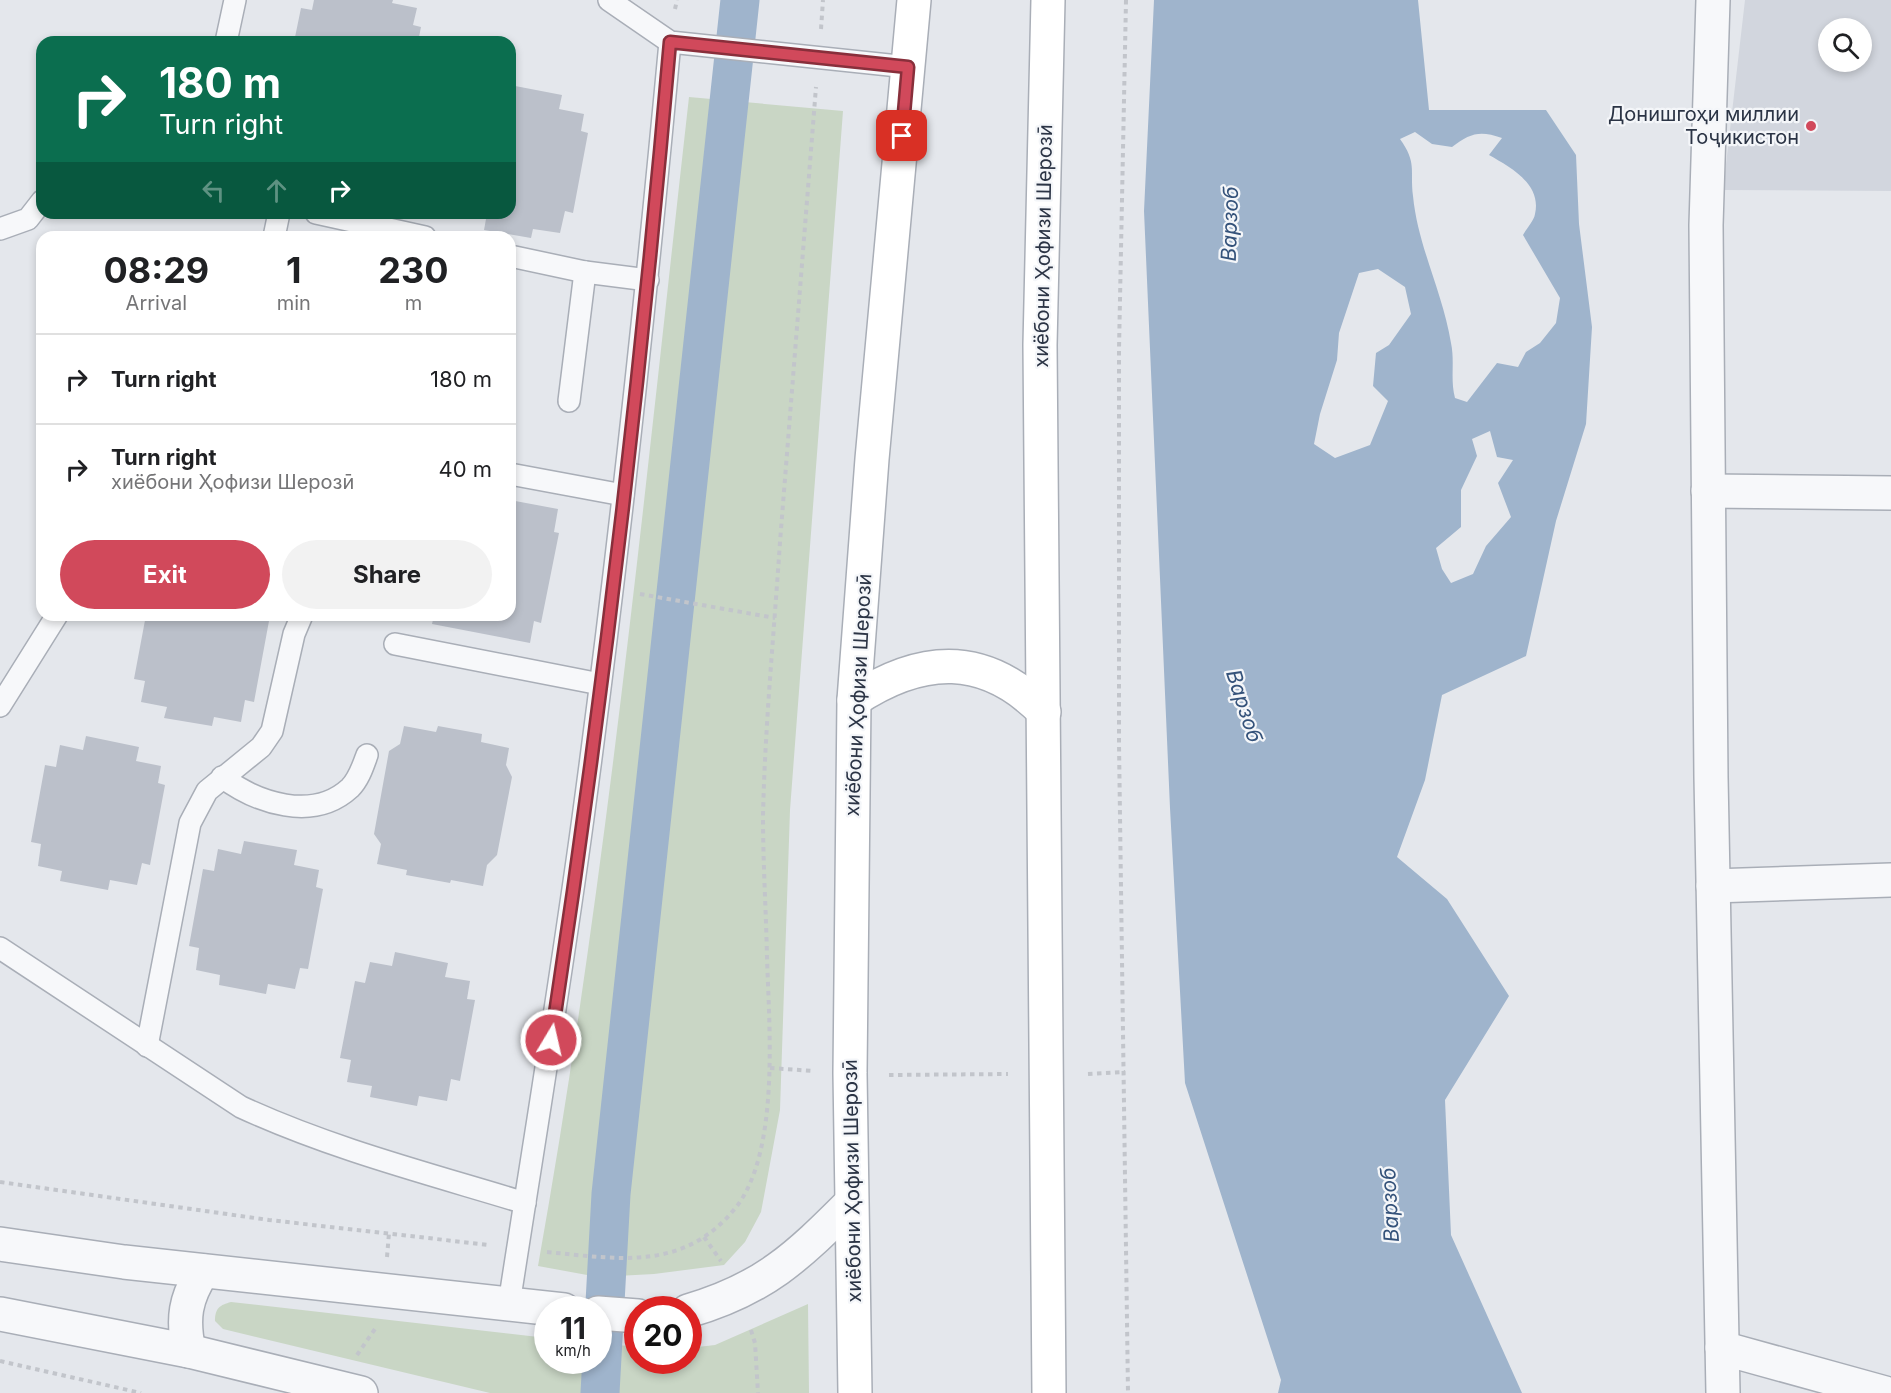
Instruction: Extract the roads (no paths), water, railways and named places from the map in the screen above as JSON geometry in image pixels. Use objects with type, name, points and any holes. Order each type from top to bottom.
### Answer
[{"type":"main road","name":"хиёбони Ҳофизи Шерозӣ","points":[[855,1393],[851,1203],[851,896],[854,699],[872,459],[914,0]]},
{"type":"main road","name":"хиёбони Ҳофизи Шерозӣ","points":[[1048,0],[1040,345],[1049,1393]]},
{"type":"main road","points":[[854,699],[900,674],[924,668],[950,667],[976,669],[1002,678],[1023,690],[1044,712]]},
{"type":"street","points":[[1713,0],[1706,225],[1713,886],[1723,1393]]},
{"type":"street","points":[[1708,491],[1891,493]]},
{"type":"street","points":[[1713,886],[1891,880]]},
{"type":"street","points":[[702,1306],[738,1294],[780,1270],[803,1252],[851,1203]]},
{"type":"street","points":[[0,1244],[203,1271],[534,1307]]},
{"type":"street","points":[[189,1351],[184,1318],[186,1304],[192,1288],[203,1271]]},
{"type":"street","points":[[0,1314],[189,1351],[361,1393]]},
{"type":"street","points":[[1722,1348],[1885,1393]]},
{"type":"lane","points":[[227,36],[235,0]]},
{"type":"lane","points":[[609,0],[670,42],[908,67]]},
{"type":"lane","points":[[509,1304],[559,993],[600,684],[648,280],[670,42]]},
{"type":"lane","points":[[0,229],[28,219],[36,209]]},
{"type":"lane","points":[[343,219],[397,231]]},
{"type":"lane","points":[[516,257],[585,272],[648,280]]},
{"type":"lane","points":[[569,401],[585,272]]},
{"type":"lane","points":[[516,475],[623,495]]},
{"type":"lane","points":[[0,706],[53,621]]},
{"type":"lane","points":[[147,1046],[188,831],[198,805],[207,791],[261,747],[272,730],[294,634],[299,621]]},
{"type":"lane","points":[[395,644],[600,684]]},
{"type":"lane","points":[[222,777],[240,790],[276,803],[299,806],[321,804],[339,796],[352,786],[367,755]]},
{"type":"lane","points":[[0,948],[242,1107],[271,1121],[373,1157],[525,1203]]},
{"type":"water","name":"Варзоб","points":[[1154,0],[1418,0],[1429,110],[1546,110],[1576,155],[1579,224],[1592,327],[1586,424],[1556,521],[1526,656],[1442,695],[1425,780],[1397,857],[1447,899],[1509,996],[1445,1100],[1451,1235],[1522,1393],[1278,1393],[1281,1380],[1185,1083],[1170,808],[1144,211]],"holes":[[[1415,132],[1432,144],[1452,147],[1476,134],[1502,138],[1489,155],[1515,171],[1529,185],[1534,194],[1536,203],[1534,217],[1523,235],[1560,298],[1556,323],[1540,343],[1526,352],[1518,367],[1497,363],[1467,402],[1455,398],[1452,350],[1447,324],[1416,215],[1411,160],[1400,139]],[[1378,269],[1405,287],[1411,314],[1389,345],[1376,353],[1373,386],[1388,401],[1370,445],[1335,458],[1314,444],[1320,414],[1337,360],[1339,333],[1359,273]],[[1490,431],[1497,457],[1513,460],[1498,483],[1511,517],[1486,546],[1473,574],[1451,583],[1442,569],[1436,548],[1461,527],[1461,490],[1477,456],[1472,439]]]},
{"type":"waterway","points":[[600,1393],[611,1194],[740,0]]},
{"type":"place","name":"Донишгоҳи миллии Тоҷикистон","points":[[1811,126]]}]
